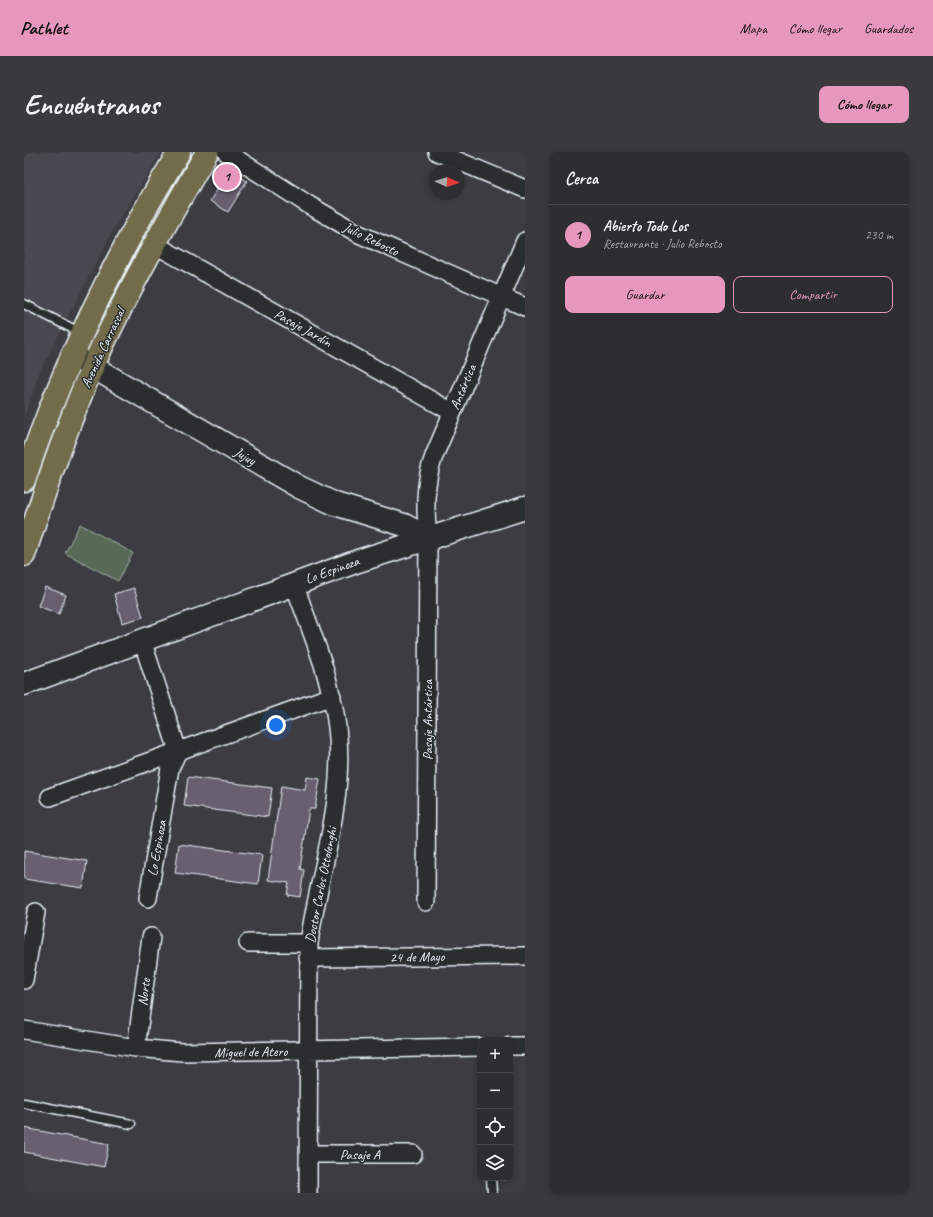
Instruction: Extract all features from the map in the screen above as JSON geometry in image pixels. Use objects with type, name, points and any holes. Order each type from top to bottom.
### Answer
[{"type":"main road","name":"Avenida Carrascal","points":[[24,480],[72,355],[82,333],[135,229],[179,152]]},
{"type":"main road","name":"Avenida Carrascal","points":[[24,555],[56,458],[93,367],[154,244],[207,152]]},
{"type":"main road","name":"Jujuy","points":[[72,355],[299,487],[343,507],[404,525],[428,538]]},
{"type":"main road","name":"Lo Espinoza","points":[[24,684],[294,584],[428,538],[525,508]]},
{"type":"street","name":"Julio Rebosto","points":[[226,152],[309,205],[359,234],[525,307]]},
{"type":"street","points":[[437,152],[525,188]]},
{"type":"street","name":"Antártica","points":[[428,538],[425,505],[428,476],[434,456],[525,242]]},
{"type":"street","name":"Pasaje Jardín","points":[[154,244],[452,412]]},
{"type":"street","name":"Pasaje Antártica","points":[[426,902],[428,538]]},
{"type":"street","name":"Doctor Carlos Ottolenghi","points":[[294,584],[320,655],[332,696],[339,751],[337,796],[314,907],[308,951],[308,1193]]},
{"type":"street","points":[[142,640],[178,751]]},
{"type":"street","points":[[50,797],[332,696]]},
{"type":"street","name":"Lo Espinoza","points":[[148,898],[170,768],[178,751]]},
{"type":"street","points":[[24,980],[36,912]]},
{"type":"street","name":"Norte","points":[[136,1048],[151,937]]},
{"type":"street","name":"24 de Mayo","points":[[248,943],[308,951],[525,956]]},
{"type":"street","name":"Miguel de Atero","points":[[24,1030],[136,1048],[204,1053],[477,1047]]},
{"type":"street","points":[[513,1046],[525,1046]]},
{"type":"street","name":"Pasaje A","points":[[308,1154],[413,1154]]},
{"type":"lane","points":[[24,304],[82,333]]},
{"type":"lane","points":[[24,1103],[131,1124]]},
{"type":"lane","points":[[491,1181],[492,1193]]},
{"type":"shaded area","points":[[24,152],[162,152],[117,223],[40,371],[24,418]]},
{"type":"green space","points":[[80,524],[133,553],[118,581],[65,553]]},
{"type":"building","points":[[229,170],[247,181],[228,212],[210,201]]},
{"type":"building","points":[[45,587],[66,595],[59,614],[38,606]]},
{"type":"building","points":[[134,588],[143,617],[122,623],[114,594]]},
{"type":"building","points":[[188,777],[272,788],[268,817],[184,806]]},
{"type":"building","points":[[307,777],[320,779],[315,809],[309,809],[300,869],[304,870],[300,897],[287,895],[289,883],[268,880],[281,786],[305,790]]},
{"type":"building","points":[[179,844],[262,855],[258,884],[175,873]]},
{"type":"building","points":[[24,851],[87,861],[83,888],[24,879]]},
{"type":"building","points":[[24,1128],[109,1144],[104,1167],[24,1152]]},
{"type":"place","name":"Abierto Todo Los","points":[[227,177]]}]
